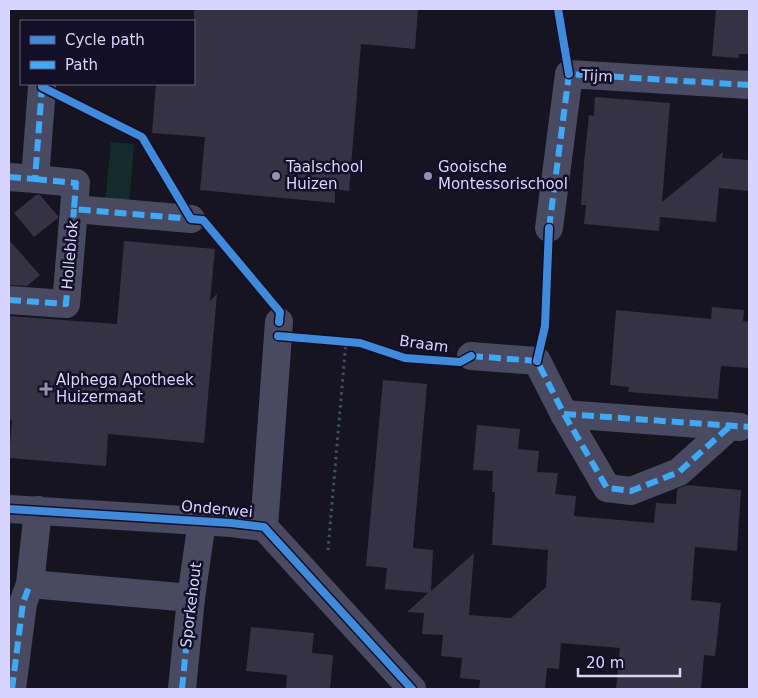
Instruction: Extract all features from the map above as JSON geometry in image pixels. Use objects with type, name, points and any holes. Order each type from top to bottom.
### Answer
[{"type":"street","name":"Tijm","points":[[549,228],[569,74],[749,85]]},
{"type":"street","name":"Holleblok","points":[[9,300],[66,304],[76,182],[22,178],[42,87]]},
{"type":"street","name":"Holleblok","points":[[74,209],[191,219]]},
{"type":"street","name":"Onderwei","points":[[264,528],[279,322]]},
{"type":"street","points":[[471,356],[538,361],[564,414],[606,488],[632,491],[679,472],[740,427]]},
{"type":"street","points":[[564,414],[740,427]]},
{"type":"street","name":"Onderwei","points":[[9,509],[231,523],[264,528],[412,689]]},
{"type":"street","points":[[12,689],[23,603],[30,584],[38,510]]},
{"type":"street","name":"Sporkehout","points":[[182,689],[191,598],[202,521]]},
{"type":"street","points":[[30,584],[191,598]]},
{"type":"path","points":[[324,592],[350,342],[336,341]]},
{"type":"green space","points":[[111,142],[134,144],[129,206],[105,204]]},
{"type":"building","points":[[194,9],[418,9],[415,49],[361,44],[349,191],[335,189],[335,203],[200,190],[205,137],[152,133],[156,85],[195,85]]},
{"type":"building","points":[[716,9],[749,9],[749,54],[739,54],[739,58],[712,56]]},
{"type":"building","points":[[595,97],[670,103],[662,202],[723,152],[722,158],[749,160],[749,191],[719,188],[716,222],[660,217],[659,231],[584,224],[586,205],[581,205],[584,163],[589,115],[594,116]]},
{"type":"building","points":[[36,195],[40,195],[58,218],[34,237],[14,213]]},
{"type":"building","points":[[9,240],[40,275],[27,286],[9,285]]},
{"type":"building","points":[[124,241],[215,249],[210,301],[217,294],[204,443],[108,434],[106,466],[9,458],[12,420],[9,419],[9,316],[117,324]]},
{"type":"building","points":[[712,307],[744,310],[743,321],[749,322],[749,368],[721,366],[718,399],[628,392],[629,387],[610,385],[616,310],[711,319]]},
{"type":"building","points":[[383,380],[427,384],[413,548],[433,550],[431,591],[474,553],[469,615],[511,618],[546,587],[548,550],[492,545],[495,492],[492,492],[493,471],[473,470],[477,425],[520,429],[518,449],[539,451],[537,472],[558,473],[555,494],[576,496],[574,516],[654,523],[656,503],[676,504],[677,489],[687,485],[741,490],[737,551],[695,547],[691,600],[721,603],[715,656],[704,655],[701,689],[616,689],[620,648],[561,643],[559,669],[547,668],[545,689],[479,689],[480,680],[460,678],[462,658],[441,656],[443,635],[422,634],[424,613],[407,612],[428,593],[385,589],[387,568],[366,566]]},
{"type":"building","points":[[251,627],[314,633],[312,653],[333,655],[330,689],[286,689],[287,675],[246,671]]},
{"type":"marked path","points":[[549,228],[569,74],[749,85]]},
{"type":"marked path","points":[[9,177],[35,179],[42,87]]},
{"type":"marked path","points":[[35,179],[76,183],[74,209],[191,219]]},
{"type":"marked path","points":[[9,300],[66,304],[74,209]]},
{"type":"marked path","points":[[471,356],[537,361],[564,414],[607,488],[631,491],[679,472],[730,426]]},
{"type":"marked path","points":[[564,414],[749,427]]},
{"type":"marked path","points":[[12,689],[23,603],[30,584]]},
{"type":"marked path","points":[[182,689],[191,598]]},
{"type":"cycle path","points":[[558,9],[569,74]]},
{"type":"cycle path","points":[[42,85],[42,87],[142,137],[191,219],[203,220],[280,312],[279,322]]},
{"type":"cycle path","points":[[537,361],[545,326],[549,228]]},
{"type":"cycle path","name":"Braam","points":[[278,336],[360,343],[405,358],[460,362],[471,356]]},
{"type":"cycle path","points":[[9,509],[231,523],[264,527],[412,689]]},
{"type":"place","name":"Taalschool Huizen","points":[[276,176]]},
{"type":"place","name":"Gooische Montessorischool","points":[[428,176]]},
{"type":"place","name":"Alphega Apotheek Huizermaat","points":[[46,389]]}]
